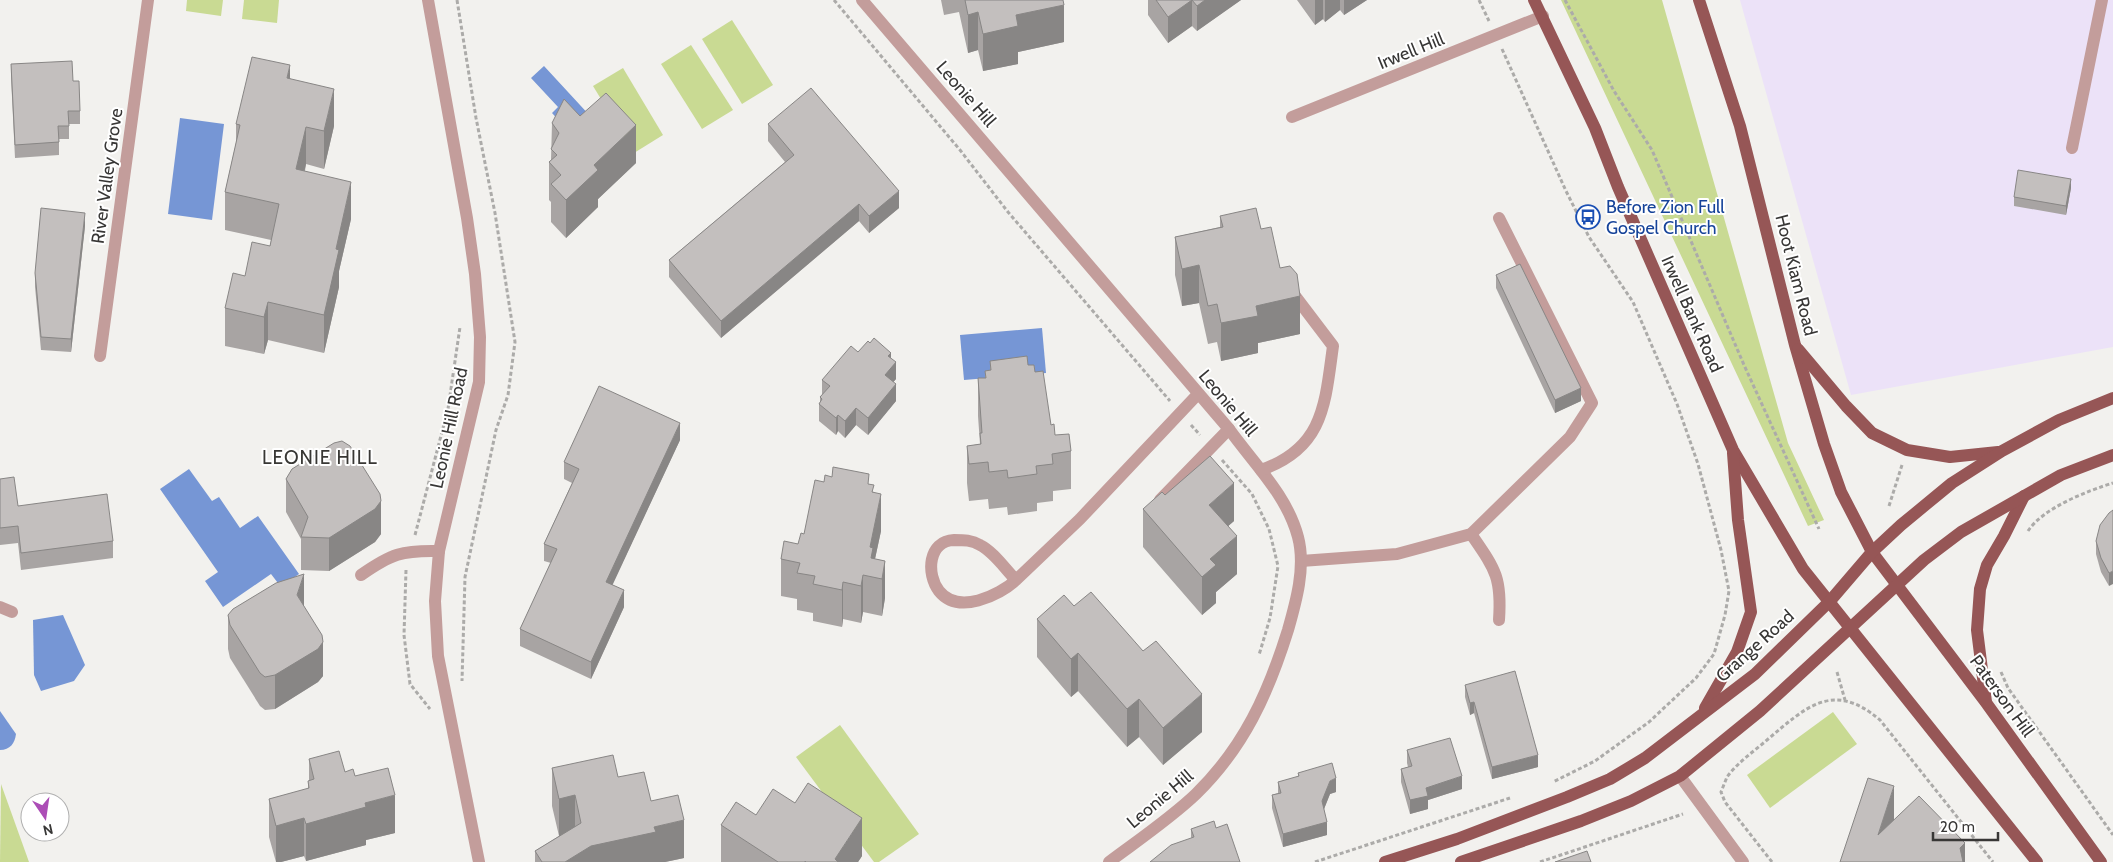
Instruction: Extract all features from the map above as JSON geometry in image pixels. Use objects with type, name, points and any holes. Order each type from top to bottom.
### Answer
[{"type":"main road","name":"Irwell Bank Road","points":[[1534,0],[1595,128],[1618,187],[1733,450],[1803,569],[1830,601]]},
{"type":"main road","name":"Hoot Kiam Road","points":[[1699,0],[1740,126],[1795,345],[1824,444],[1840,492],[1872,552]]},
{"type":"main road","points":[[1795,345],[1846,406],[1872,433],[1907,450],[1950,457],[2002,451]]},
{"type":"main road","name":"Grange Road","points":[[1385,862],[1457,839],[1567,797],[1610,779],[1645,758],[1755,674],[1830,601],[1872,552],[1901,525],[1952,483],[2002,451],[2058,420],[2113,398]]},
{"type":"main road","points":[[1702,715],[1738,652],[1751,612],[1738,520],[1733,450]]},
{"type":"main road","points":[[1461,862],[1581,821],[1630,802],[1680,776],[1760,711],[1924,560],[1961,532],[2061,475],[2113,455]]},
{"type":"main road","points":[[1987,704],[1977,630],[1980,589],[1987,565],[2024,496]]},
{"type":"main road","name":"Paterson Hill","points":[[1872,552],[1987,704],[2101,862]]},
{"type":"main road","points":[[1830,601],[2037,862]]},
{"type":"street","name":"River Valley Grove","points":[[100,356],[148,0]]},
{"type":"street","name":"Leonie Hill Road","points":[[428,0],[472,255],[481,358],[479,382],[439,551],[435,601],[438,656],[480,862]]},
{"type":"street","name":"Leonie Hill","points":[[862,0],[1229,430],[1287,507],[1298,538],[1301,562],[1296,601],[1276,668],[1255,716],[1231,755],[1195,795],[1110,862]]},
{"type":"street","points":[[2072,148],[2102,0]]},
{"type":"street","name":"Irwell Hill","points":[[1292,117],[1543,16]]},
{"type":"street","points":[[1301,562],[1397,554],[1471,534],[1570,437],[1592,403],[1499,218]]},
{"type":"street","points":[[1261,470],[1289,458],[1314,432],[1326,400],[1333,346],[1292,292]]},
{"type":"street","points":[[1016,580],[982,546],[971,540],[949,540],[938,546],[931,558],[933,575],[939,591],[951,600],[967,602],[987,598],[1009,587],[1080,519],[1198,394]]},
{"type":"street","points":[[1160,500],[1229,430]]},
{"type":"street","points":[[1471,534],[1495,569],[1501,594],[1499,620]]},
{"type":"street","points":[[361,575],[384,559],[411,550],[439,551]]},
{"type":"street","points":[[0,608],[12,612]]},
{"type":"street","points":[[1680,776],[1743,862]]},
{"type":"path","points":[[834,0],[954,142],[1015,220],[1252,494],[1269,529],[1278,566],[1270,618],[1257,663]]},
{"type":"path","points":[[1479,0],[1589,238],[1633,302],[1677,404],[1698,464],[1721,550],[1729,591],[1725,616],[1714,654],[1696,678],[1649,722],[1595,761],[1549,784]]},
{"type":"path","points":[[1565,0],[1614,91],[1652,150],[1744,365],[1819,529]]},
{"type":"path","points":[[433,713],[410,684],[404,635],[406,566],[448,409],[458,355],[461,322]]},
{"type":"path","points":[[1889,506],[1907,450]]},
{"type":"path","points":[[2026,533],[2031,526],[2056,507],[2113,483]]},
{"type":"path","points":[[1998,666],[2008,688],[2113,835]]},
{"type":"path","points":[[1837,672],[1845,700]]},
{"type":"path","points":[[1772,862],[1725,802],[1721,792],[1726,777],[1800,713],[1820,702],[1845,700],[1868,710],[1880,720],[1993,862]]},
{"type":"path","points":[[1315,862],[1513,797]]},
{"type":"path","points":[[1540,862],[1683,814]]},
{"type":"shaded area","points":[[1740,0],[2113,0],[2113,347],[1851,395]]},
{"type":"green space","points":[[187,0],[223,0],[221,16],[186,11]]},
{"type":"green space","points":[[244,0],[279,0],[277,23],[242,19]]},
{"type":"green space","points":[[1561,0],[1662,0],[1788,443],[1824,520],[1808,526]]},
{"type":"green space","points":[[732,20],[773,85],[742,104],[702,39]]},
{"type":"green space","points":[[691,45],[733,110],[702,129],[661,64]]},
{"type":"green space","points":[[623,68],[663,135],[634,153],[593,86]]},
{"type":"green space","points":[[1833,712],[1857,744],[1770,808],[1747,775]]},
{"type":"green space","points":[[840,725],[919,834],[879,862],[874,862],[796,757]]},
{"type":"green space","points":[[1,784],[20,837],[20,842],[22,842],[29,862],[0,862]]},
{"type":"water","points":[[544,66],[592,118],[572,135],[552,113],[558,107],[531,78]]},
{"type":"water","points":[[180,118],[224,124],[212,220],[168,214]]},
{"type":"water","points":[[1042,328],[1046,373],[964,380],[960,335]]},
{"type":"water","points":[[189,469],[212,501],[219,497],[240,528],[258,516],[299,574],[281,587],[271,574],[223,607],[205,581],[218,572],[160,489]]},
{"type":"water","points":[[63,615],[85,665],[74,681],[41,691],[34,675],[33,620]]},
{"type":"water","points":[[0,711],[16,734],[7,749],[0,750]]},
{"type":"building","points":[[965,0],[1063,0],[1064,5],[1016,15],[1018,26],[983,34],[978,12],[968,15]]},
{"type":"building","points":[[1156,0],[1192,0],[1168,17]]},
{"type":"building","points":[[1192,0],[1205,0],[1197,6]]},
{"type":"building","points":[[252,57],[290,65],[287,78],[334,89],[324,131],[306,127],[296,169],[351,182],[336,249],[339,250],[324,315],[268,302],[264,317],[225,308],[233,273],[245,276],[252,242],[270,246],[279,204],[225,192],[240,125],[236,124]]},
{"type":"building","points":[[72,61],[73,81],[79,81],[80,111],[68,111],[69,126],[58,126],[59,142],[15,145],[11,64]]},
{"type":"building","points":[[811,88],[899,191],[869,216],[859,204],[721,321],[669,260],[794,155],[768,124]]},
{"type":"building","points":[[606,93],[636,125],[594,165],[598,170],[566,200],[551,184],[561,175],[549,162],[557,155],[551,149],[559,133],[552,123],[564,99],[580,116]]},
{"type":"building","points":[[2018,170],[2071,179],[2066,206],[2014,197]]},
{"type":"building","points":[[41,208],[85,213],[71,339],[41,337],[35,273]]},
{"type":"building","points":[[1256,208],[1261,229],[1271,227],[1280,268],[1290,266],[1297,274],[1300,296],[1256,306],[1258,316],[1221,323],[1217,304],[1208,306],[1199,265],[1182,269],[1175,237],[1223,227],[1220,216]]},
{"type":"building","points":[[1520,264],[1581,388],[1555,400],[1496,275]]},
{"type":"building","points":[[874,338],[891,353],[888,356],[896,362],[885,375],[896,384],[868,418],[856,408],[845,421],[838,415],[836,418],[819,404],[822,399],[820,397],[830,386],[822,380],[851,346],[858,352],[868,341],[870,343]]},
{"type":"building","points":[[1027,356],[1028,365],[1034,365],[1035,372],[1043,371],[1051,425],[1054,424],[1055,435],[1069,434],[1071,451],[1052,454],[1053,464],[1036,466],[1037,474],[1008,478],[1007,470],[989,472],[988,462],[969,464],[967,446],[981,444],[978,378],[986,378],[985,371],[991,370],[990,361]]},
{"type":"building","points":[[599,386],[680,423],[606,582],[624,590],[591,662],[520,629],[557,549],[544,544],[579,469],[564,462]]},
{"type":"building","points":[[342,441],[350,446],[380,494],[381,501],[375,509],[329,538],[301,537],[308,517],[286,479],[292,469],[334,443]]},
{"type":"building","points":[[1210,456],[1234,483],[1209,505],[1237,536],[1210,559],[1216,565],[1202,577],[1143,509],[1162,492],[1165,495]]},
{"type":"building","points":[[833,467],[869,474],[868,484],[874,485],[872,492],[881,494],[870,547],[873,548],[871,558],[885,561],[882,579],[863,575],[861,586],[843,582],[842,590],[813,584],[815,576],[797,573],[800,563],[781,559],[784,541],[798,544],[801,533],[804,534],[815,480],[824,482],[825,475],[832,477]]},
{"type":"building","points":[[14,477],[18,506],[107,494],[113,541],[21,553],[18,526],[0,528],[0,479]]},
{"type":"building","points":[[2113,510],[2113,571],[2109,573],[2101,558],[2096,541],[2100,525]]},
{"type":"building","points":[[304,574],[297,595],[322,635],[323,642],[318,649],[275,675],[265,677],[260,673],[230,625],[228,615],[233,609],[276,583]]},
{"type":"building","points":[[1091,592],[1143,651],[1156,641],[1202,694],[1163,728],[1139,699],[1127,709],[1078,653],[1071,659],[1037,619],[1064,595],[1074,606]]},
{"type":"building","points":[[1515,671],[1538,755],[1492,767],[1474,702],[1470,703],[1465,685]]},
{"type":"building","points":[[1450,738],[1462,776],[1426,788],[1428,796],[1410,800],[1401,769],[1412,766],[1407,750]]},
{"type":"building","points":[[339,751],[345,772],[353,769],[355,776],[388,768],[395,795],[365,803],[366,807],[306,824],[304,818],[276,826],[269,799],[309,788],[308,781],[314,779],[309,759]]},
{"type":"building","points":[[613,755],[618,777],[644,772],[651,801],[678,795],[684,820],[654,827],[656,832],[591,846],[565,862],[542,862],[535,851],[581,823],[575,795],[559,799],[552,768]]},
{"type":"building","points":[[1332,763],[1336,778],[1330,781],[1322,801],[1327,822],[1283,834],[1272,795],[1281,793],[1278,782],[1299,776],[1298,773]]},
{"type":"building","points":[[1868,778],[1894,786],[1878,835],[1919,796],[1965,843],[1960,848],[1963,862],[1840,862]]},
{"type":"building","points":[[808,783],[862,818],[835,859],[838,862],[778,862],[721,825],[736,802],[756,815],[773,789],[795,803]]},
{"type":"building","points":[[1214,821],[1216,828],[1227,824],[1240,862],[1150,862],[1171,845],[1194,837],[1191,829]]},
{"type":"building","points":[[1587,851],[1591,862],[1555,862]]},
{"type":"place","name":"Before Zion Full Gospel Church","points":[[1588,217]]},
{"type":"district","name":"LEONIE HILL","points":[[320,457]]}]
